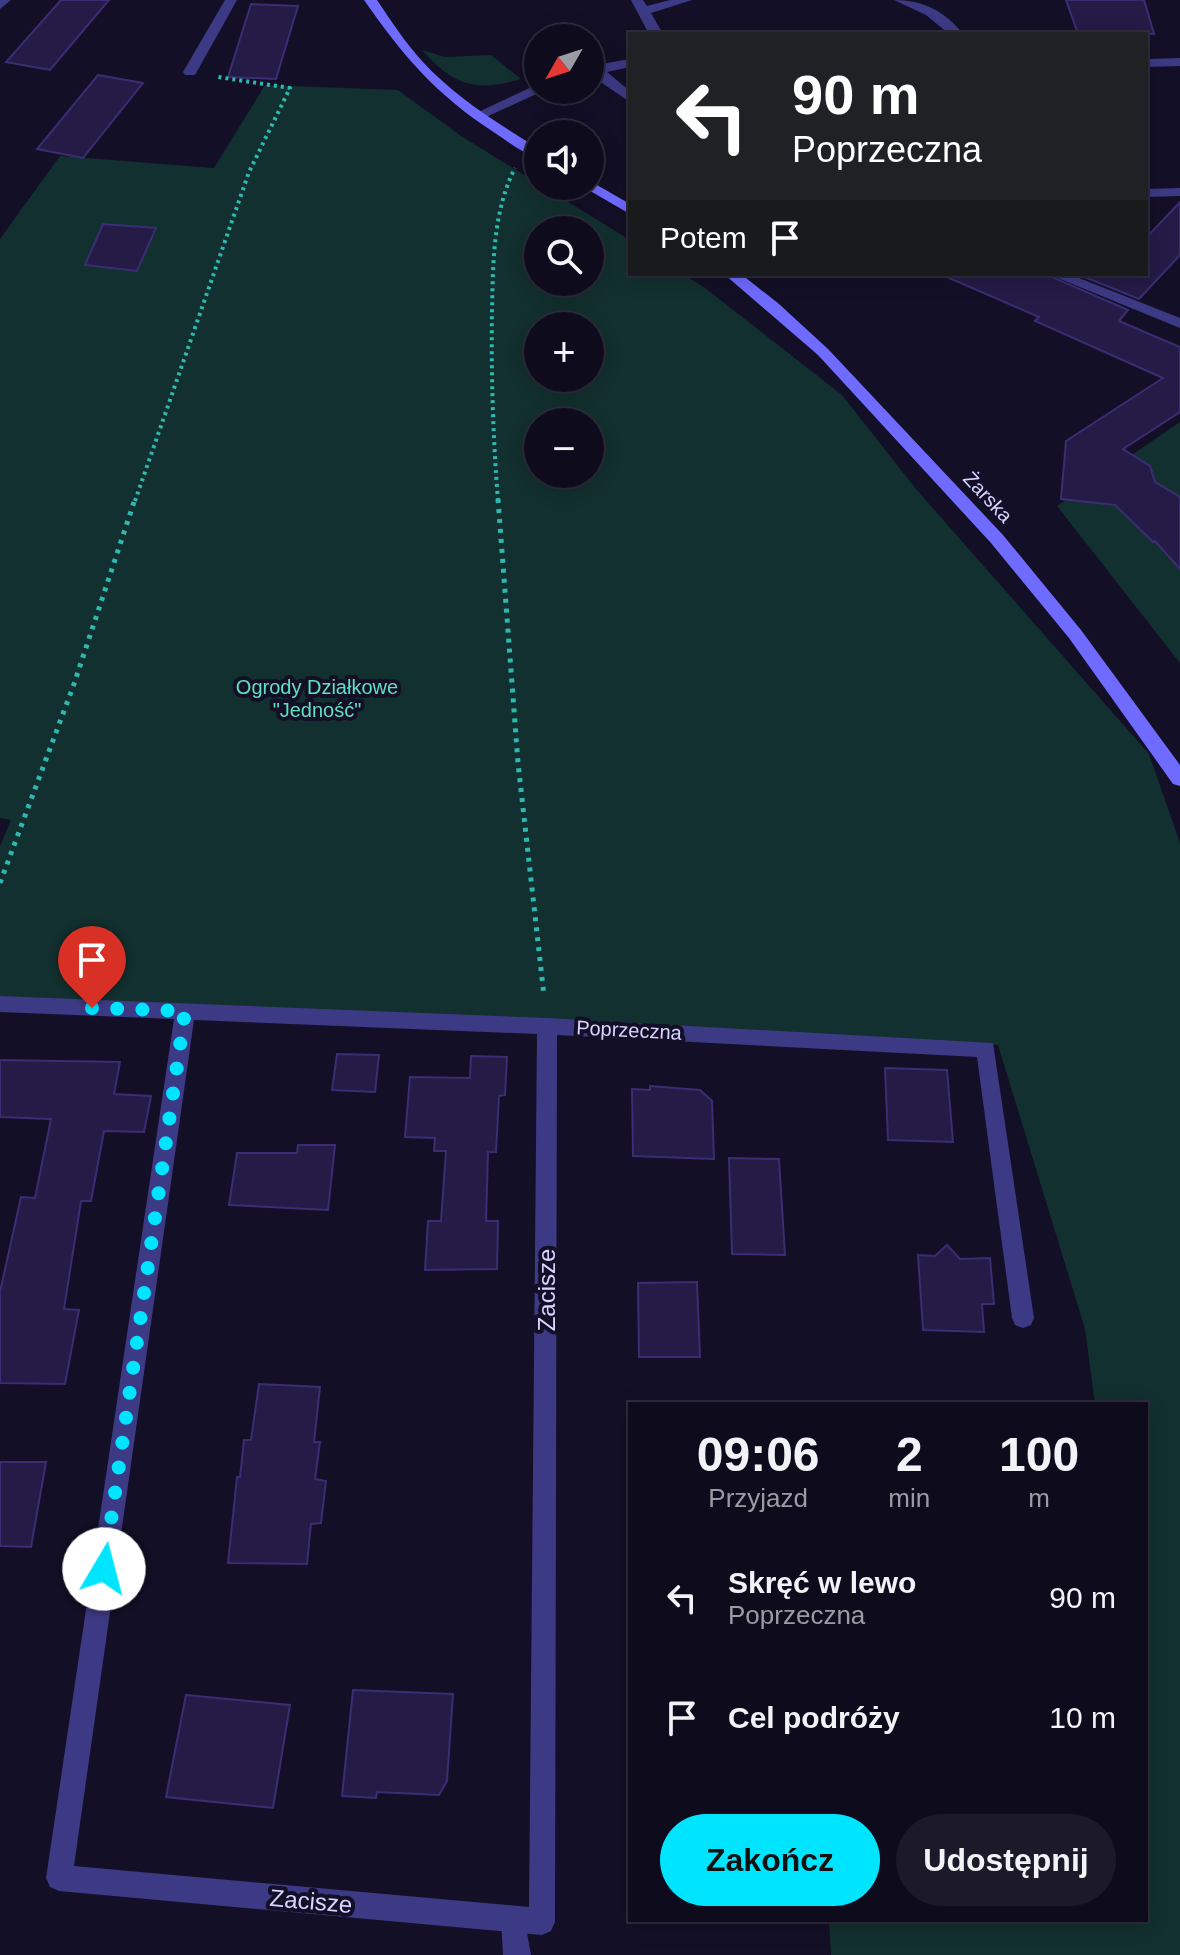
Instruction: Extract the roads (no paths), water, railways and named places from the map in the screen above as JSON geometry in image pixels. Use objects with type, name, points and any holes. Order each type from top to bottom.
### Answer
[{"type":"street","points":[[0,5],[5,0]]},
{"type":"street","points":[[190,72],[231,0]]},
{"type":"street","points":[[370,0],[419,66],[479,115],[524,145]]},
{"type":"street","points":[[655,32],[641,5],[686,0]]},
{"type":"street","points":[[900,0],[920,6],[944,19],[954,32]]},
{"type":"street","points":[[1148,63],[1180,62]]},
{"type":"street","points":[[604,68],[628,63]]},
{"type":"street","points":[[604,79],[628,97]]},
{"type":"street","points":[[479,115],[524,94]]},
{"type":"street","points":[[1148,193],[1180,192]]},
{"type":"street","points":[[604,194],[628,209]]},
{"type":"street","name":"Żarska","points":[[734,276],[774,307],[823,352],[997,539],[1075,634],[1180,779]]},
{"type":"street","points":[[1060,276],[1180,323]]},
{"type":"street","name":"Poprzeczna","points":[[0,1004],[547,1026],[986,1049],[1023,1318]]},
{"type":"street","name":"Zacisze","points":[[185,1011],[59,1878],[542,1922],[547,1026]]},
{"type":"street","points":[[514,1920],[517,1955]]},
{"type":"park label","name":"Ogrody Działkowe \"Jedność\"","points":[[317,698]]}]
